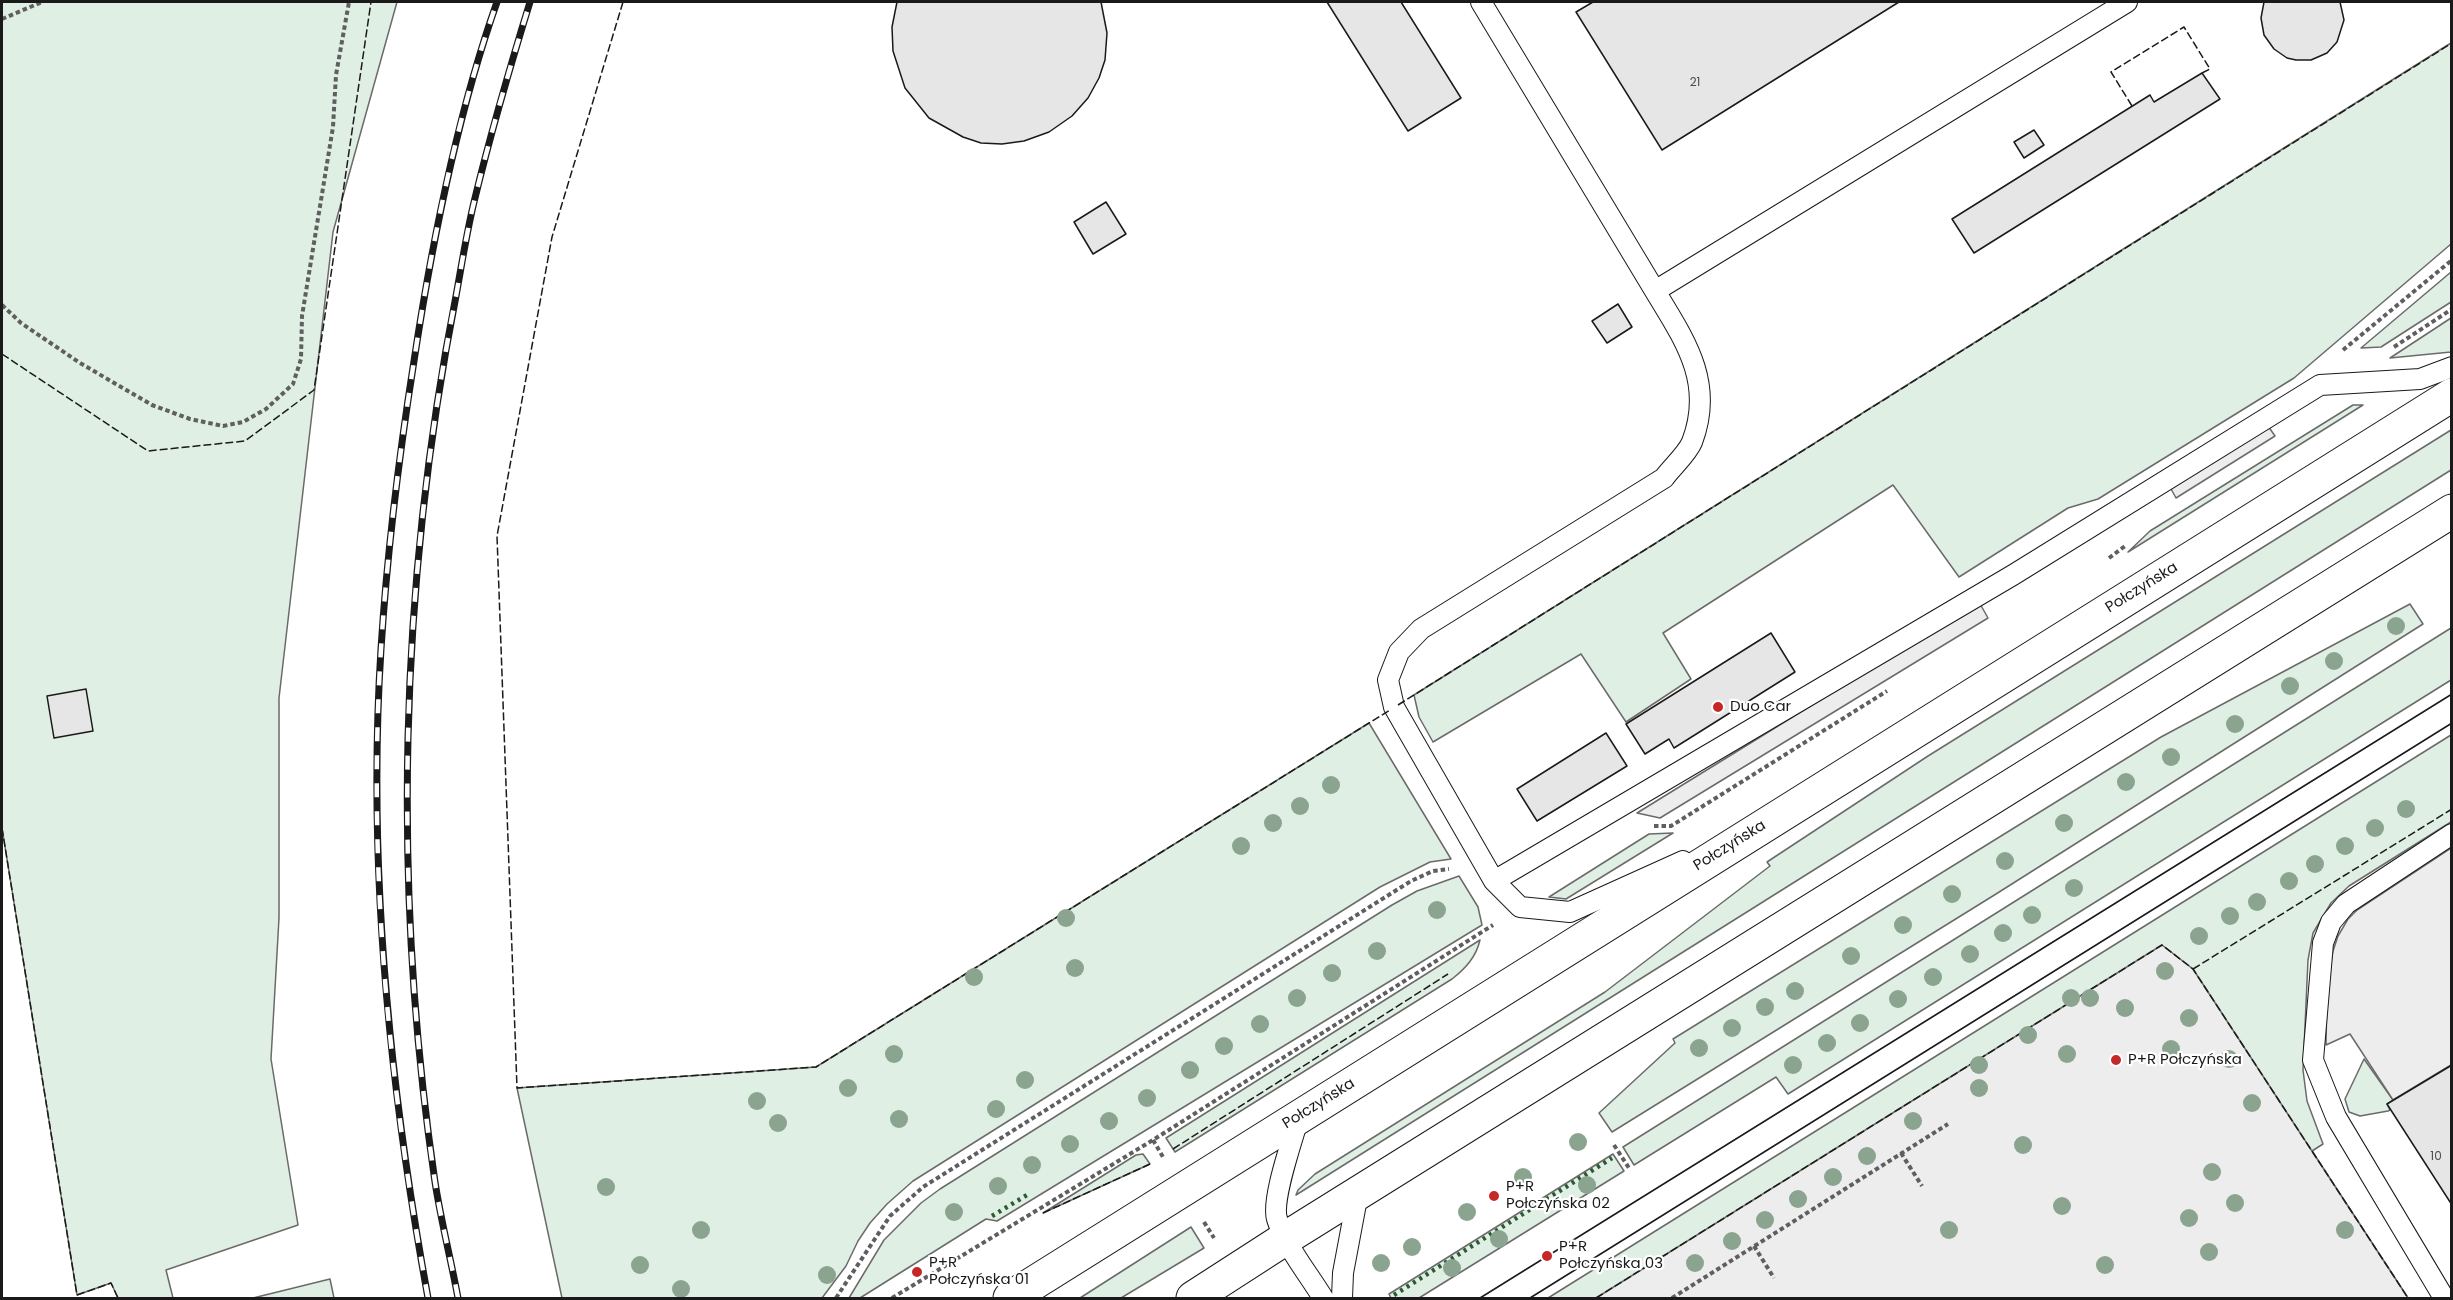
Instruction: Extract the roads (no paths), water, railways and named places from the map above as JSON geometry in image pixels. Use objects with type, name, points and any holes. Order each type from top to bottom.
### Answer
[{"type":"main road","name":"Połczyńska","points":[[1010,1299],[2451,395]]},
{"type":"main road","points":[[1193,1299],[1286,1238],[2451,511]]},
{"type":"lane","points":[[1481,2],[1688,346],[1700,379],[1700,409],[1692,443],[1664,478],[1421,629],[1400,652],[1388,680],[1394,707],[1494,881],[1520,907],[1570,912],[1763,826]]},
{"type":"lane","points":[[1654,291],[2127,2]]},
{"type":"lane","points":[[1494,881],[2031,563],[2320,385],[2420,379],[2451,367]]},
{"type":"lane","points":[[2444,1299],[2336,1117],[2313,1060],[2323,943],[2331,922],[2346,904],[2451,834]]},
{"type":"lane","points":[[1299,1116],[1276,1203],[1277,1218],[1286,1238],[1323,1299]]},
{"type":"lane","points":[[1342,1299],[1345,1263],[1358,1193]]},
{"type":"tram line","points":[[1480,1298],[2452,694]]},
{"type":"tram line","points":[[1530,1298],[2452,723]]},
{"type":"railway","points":[[428,1298],[414,1218],[392,1057],[379,894],[377,731],[381,649],[399,469],[429,271],[458,134],[497,2]]},
{"type":"railway","points":[[458,1298],[435,1182],[421,1072],[412,961],[408,849],[408,738],[413,627],[423,516],[437,405],[465,247],[488,149],[530,2]]},
{"type":"place","name":"Duo Car","points":[[1718,707]]},
{"type":"place","name":"P+R Połczyńska","points":[[2116,1060]]},
{"type":"place","name":"P+R Połczyńska 02","points":[[1494,1196]]},
{"type":"place","name":"P+R Połczyńska 03","points":[[1547,1256]]},
{"type":"place","name":"P+R Połczyńska 01","points":[[917,1272]]}]
